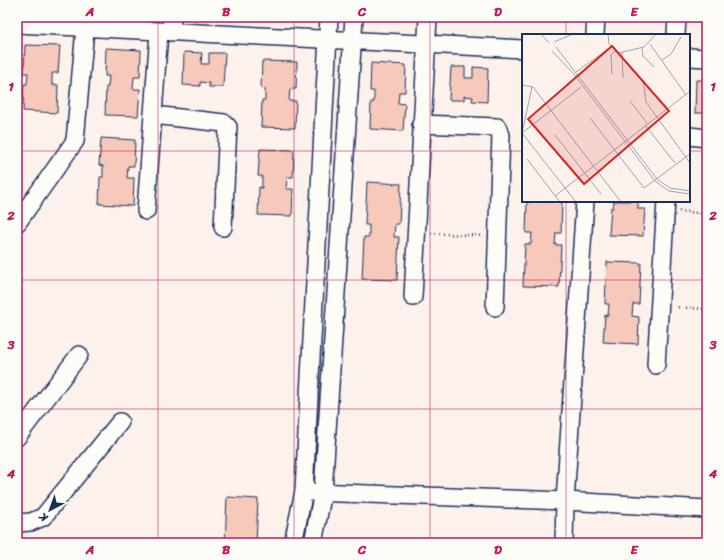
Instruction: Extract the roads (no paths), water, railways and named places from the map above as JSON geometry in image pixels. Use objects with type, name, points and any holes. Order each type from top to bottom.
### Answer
[{"type":"street","points":[[293,543],[304,492],[329,17]]},
{"type":"street","points":[[313,543],[323,492],[354,17]]},
{"type":"street","points":[[413,297],[425,45],[428,17]]},
{"type":"street","points":[[595,34],[596,17]]},
{"type":"street","points":[[676,34],[677,17]]},
{"type":"street","points":[[17,24],[86,23],[167,27],[328,40],[522,49]]},
{"type":"street","points":[[17,223],[75,141],[86,23]]},
{"type":"street","points":[[146,211],[153,115],[167,27]]},
{"type":"street","points":[[690,57],[707,58]]},
{"type":"street","points":[[153,115],[224,123],[228,128],[222,227]]},
{"type":"street","points":[[422,124],[497,127],[501,135],[495,307]]},
{"type":"street","points":[[690,136],[707,138]]},
{"type":"street","points":[[564,543],[565,501],[585,202]]},
{"type":"street","points":[[656,365],[665,206]]},
{"type":"street","points":[[17,438],[79,355]]},
{"type":"street","points":[[17,523],[31,522],[43,517],[120,422]]},
{"type":"street","points":[[304,492],[565,501],[707,509]]}]
